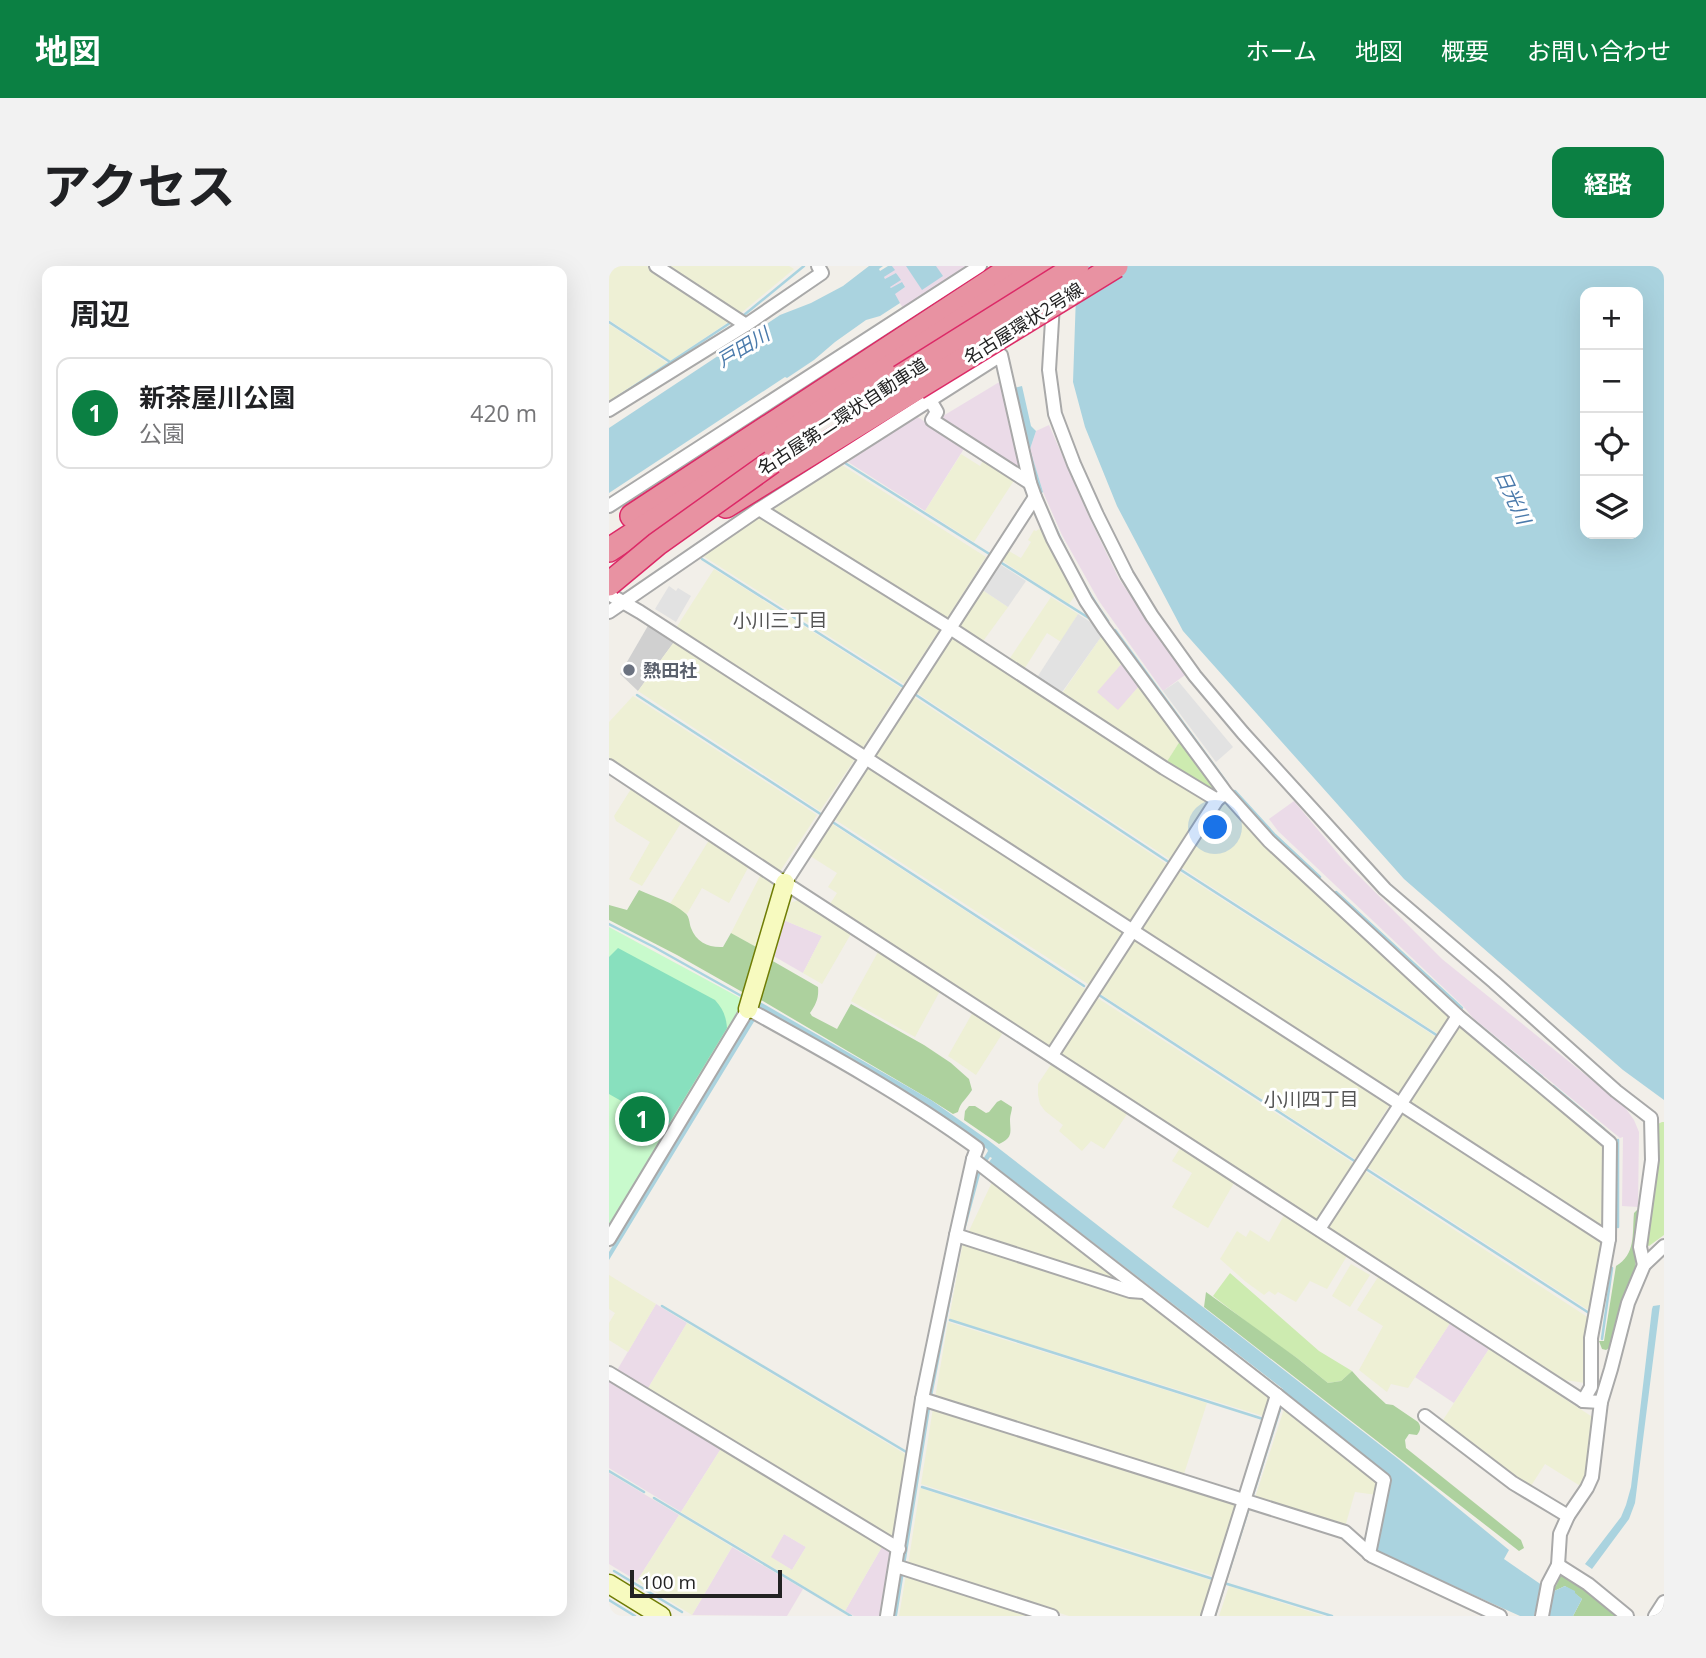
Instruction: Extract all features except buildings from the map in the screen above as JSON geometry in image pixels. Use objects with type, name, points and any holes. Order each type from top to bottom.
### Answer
[{"type":"highway","points":[[609,532],[1014,266]]},
{"type":"highway","name":"名古屋第二環状自動車道","points":[[609,550],[1045,266]]},
{"type":"highway","name":"名古屋第二環状自動車道","points":[[609,569],[900,377],[1077,266]]},
{"type":"highway","name":"名古屋環状2号線","points":[[614,588],[923,394],[1116,266]]},
{"type":"highway","points":[[614,588],[657,544],[772,462]]},
{"type":"highway","points":[[609,532],[711,484]]},
{"type":"street","points":[[656,266],[746,326]]},
{"type":"street","points":[[609,410],[746,326],[822,273],[818,266]]},
{"type":"street","points":[[609,506],[980,266]]},
{"type":"street","points":[[1055,266],[1049,370],[1055,414],[1074,464],[1127,575],[1152,617],[1195,676],[1385,889],[1616,1091],[1658,1119],[1640,1247],[1644,1265]]},
{"type":"street","points":[[609,594],[614,588],[759,509],[923,394],[1001,355],[1030,483],[1053,539],[1086,601],[1175,725],[1222,797],[1458,1016],[1610,1143],[1609,1239],[1591,1338],[1591,1387],[1583,1401]]},
{"type":"street","points":[[923,394],[937,412],[932,420],[1030,483]]},
{"type":"street","points":[[609,1239],[753,1007],[785,883],[1035,497]]},
{"type":"street","points":[[759,509],[950,628],[1164,768],[1222,797]]},
{"type":"street","points":[[609,612],[614,588]]},
{"type":"street","points":[[614,588],[866,757],[1609,1239]]},
{"type":"street","points":[[609,766],[1583,1401],[1601,1402]]},
{"type":"street","points":[[1052,1055],[1222,797]]},
{"type":"street","points":[[753,1007],[977,1147],[978,1163],[960,1237],[899,1549],[901,1568],[887,1616]]},
{"type":"street","points":[[1319,1229],[1458,1016]]},
{"type":"street","points":[[978,1163],[1384,1480],[1369,1554]]},
{"type":"street","points":[[960,1237],[1130,1291],[1145,1292]]},
{"type":"street","points":[[1542,1616],[1548,1584],[1558,1565],[1560,1534],[1567,1516],[1592,1477],[1601,1402],[1625,1313],[1644,1265],[1664,1246]]},
{"type":"street","points":[[609,1373],[899,1549]]},
{"type":"street","points":[[1207,1616],[1250,1502],[1282,1399]]},
{"type":"street","points":[[928,1401],[1345,1532],[1372,1556],[1500,1616]]},
{"type":"street","points":[[1425,1416],[1513,1483],[1567,1516]]},
{"type":"street","points":[[1558,1565],[1588,1584],[1627,1616]]},
{"type":"street","points":[[901,1568],[1052,1616]]},
{"type":"street","points":[[609,1584],[661,1616]]},
{"type":"street","points":[[1655,1616],[1664,1602]]},
{"type":"shaded area","points":[[892,266],[967,266],[903,308],[894,294],[905,287],[890,287],[897,273],[885,280],[884,277],[894,270]]},
{"type":"shaded area","points":[[1001,381],[1023,474],[938,419]]},
{"type":"shaded area","points":[[916,416],[965,447],[925,511],[848,462]]},
{"type":"shaded area","points":[[1049,425],[1119,579],[1185,675],[1163,691],[1099,601],[1062,535],[1043,492],[1030,449],[1036,431]]},
{"type":"shaded area","points":[[998,563],[1026,581],[1008,607],[981,589]]},
{"type":"shaded area","points":[[669,586],[691,596],[676,622],[655,609]]},
{"type":"shaded area","points":[[1078,614],[1098,627],[1103,634],[1060,695],[1036,679]]},
{"type":"shaded area","points":[[649,624],[677,638],[638,691],[620,674]]},
{"type":"shaded area","points":[[1123,662],[1140,685],[1118,711],[1096,692]]},
{"type":"shaded area","points":[[1178,681],[1233,747],[1216,762],[1163,691]]},
{"type":"shaded area","points":[[1294,801],[1344,861],[1442,959],[1624,1106],[1639,1132],[1638,1207],[1622,1206],[1623,1137],[1620,1138],[1473,1018],[1278,831],[1269,819]]},
{"type":"shaded area","points":[[781,919],[822,936],[803,973],[770,954]]},
{"type":"shaded area","points":[[656,1304],[687,1323],[647,1390],[616,1372]]},
{"type":"shaded area","points":[[1450,1323],[1489,1349],[1454,1403],[1415,1377]]},
{"type":"shaded area","points":[[609,1379],[722,1447],[681,1512],[609,1468]]},
{"type":"shaded area","points":[[609,1473],[679,1515],[637,1581],[609,1564]]},
{"type":"shaded area","points":[[784,1534],[806,1547],[792,1570],[770,1557]]},
{"type":"shaded area","points":[[883,1545],[892,1551],[884,1616],[854,1616],[845,1611]]},
{"type":"shaded area","points":[[732,1547],[803,1589],[787,1616],[692,1615]]},
{"type":"green space","points":[[609,266],[647,266],[730,321],[670,361],[609,320]]},
{"type":"green space","points":[[668,266],[789,266],[794,269],[740,314]]},
{"type":"green space","points":[[609,324],[667,363],[609,401]]},
{"type":"green space","points":[[961,454],[980,466],[984,459],[1015,479],[974,542],[925,511]]},
{"type":"green space","points":[[842,465],[986,557],[946,620],[771,511]]},
{"type":"green space","points":[[760,517],[940,629],[904,684],[703,556]]},
{"type":"green space","points":[[1044,526],[1077,593],[1069,604],[1001,560],[1007,550],[1021,558],[1031,542],[1028,540],[1034,530]]},
{"type":"green space","points":[[714,569],[901,688],[862,749],[676,628]]},
{"type":"green space","points":[[981,589],[1008,607],[981,644],[957,625]]},
{"type":"green space","points":[[1051,597],[1078,614],[1061,642],[1047,633],[1023,671],[1008,661]]},
{"type":"green space","points":[[1103,634],[1123,662],[1097,692],[1118,710],[1140,685],[1180,741],[1166,763],[1061,695]]},
{"type":"green space","points":[[951,637],[1208,803],[1171,860],[914,691]]},
{"type":"green space","points":[[677,638],[857,756],[820,811],[638,691]]},
{"type":"green space","points":[[911,695],[1168,865],[1131,923],[876,759],[874,754]]},
{"type":"green space","points":[[633,696],[817,815],[779,873],[609,760],[609,722]]},
{"type":"green space","points":[[1180,741],[1216,789],[1212,792],[1166,763]]},
{"type":"green space","points":[[869,765],[1125,932],[1091,986],[831,817],[865,766]]},
{"type":"green space","points":[[631,789],[681,823],[642,886],[629,879],[650,842],[616,821],[614,816]]},
{"type":"green space","points":[[1225,800],[1450,1015],[1438,1034],[1181,867]]},
{"type":"green space","points":[[829,822],[1088,991],[1049,1048],[830,904],[837,893],[828,887],[837,873],[807,854]]},
{"type":"green space","points":[[709,840],[749,866],[729,903],[702,888],[687,914],[670,904]]},
{"type":"green space","points":[[1178,871],[1436,1037],[1398,1096],[1142,931],[1142,926]]},
{"type":"green space","points":[[761,874],[777,883],[758,948],[731,933]]},
{"type":"green space","points":[[639,890],[685,913],[693,933],[704,943],[723,947],[731,933],[758,948],[744,993],[609,920],[609,905],[627,910]]},
{"type":"green space","points":[[801,899],[852,932],[822,984],[803,973],[822,936],[781,919],[787,904]]},
{"type":"green space","points":[[609,927],[744,1000],[741,1011],[609,1227]]},
{"type":"green space","points":[[1137,939],[1391,1103],[1355,1159],[1099,993],[1133,940]]},
{"type":"green space","points":[[618,948],[715,1000],[725,1016],[727,1028],[667,1127],[609,1094],[609,957]]},
{"type":"green space","points":[[878,952],[940,991],[915,1037],[851,1001]]},
{"type":"green space","points":[[771,960],[818,987],[817,1001],[810,1013],[812,1016],[837,1029],[851,1004],[951,1063],[969,1079],[972,1090],[958,1112],[953,1114],[761,1000],[760,987]]},
{"type":"green space","points":[[1096,997],[1353,1163],[1316,1220],[1062,1056],[1060,1052]]},
{"type":"green space","points":[[973,1012],[1004,1031],[976,1075],[948,1056]]},
{"type":"green space","points":[[1461,1026],[1606,1145],[1606,1228],[1603,1230],[1409,1105],[1408,1101],[1457,1027]]},
{"type":"green space","points":[[1052,1063],[1127,1114],[1104,1149],[1091,1141],[1082,1151],[1059,1131],[1063,1125],[1040,1104],[1038,1084]]},
{"type":"green space","points":[[1001,1100],[1012,1107],[1010,1134],[999,1144],[964,1120],[969,1106],[975,1106],[986,1113]]},
{"type":"green space","points":[[1400,1112],[1404,1112],[1600,1239],[1590,1311],[1366,1166]]},
{"type":"green space","points":[[1662,1122],[1664,1235],[1649,1246],[1644,1244],[1656,1129]]},
{"type":"green space","points":[[1180,1148],[1234,1183],[1208,1228],[1172,1207],[1192,1173],[1172,1161]]},
{"type":"green space","points":[[1363,1170],[1589,1318],[1585,1383],[1565,1380],[1328,1229]]},
{"type":"green space","points":[[993,1180],[1132,1285],[967,1235]]},
{"type":"green space","points":[[1640,1211],[1635,1270],[1612,1346],[1606,1350],[1602,1349],[1599,1341],[1604,1341],[1616,1266],[1630,1250],[1634,1213]]},
{"type":"green space","points":[[1284,1215],[1347,1256],[1327,1289],[1310,1281],[1296,1302],[1278,1292],[1275,1295],[1269,1291],[1264,1295],[1220,1259],[1237,1231],[1246,1237],[1250,1230],[1269,1242]]},
{"type":"green space","points":[[963,1242],[1147,1300],[1272,1397],[1266,1417],[949,1319]]},
{"type":"green space","points":[[1351,1264],[1370,1275],[1350,1307],[1332,1296]]},
{"type":"green space","points":[[1230,1273],[1319,1351],[1352,1371],[1341,1381],[1328,1383],[1213,1296]]},
{"type":"green space","points":[[609,1275],[656,1304],[628,1352],[609,1340],[609,1323],[615,1313],[609,1309]]},
{"type":"green space","points":[[1378,1277],[1450,1323],[1408,1388],[1391,1384],[1387,1392],[1359,1370],[1383,1326],[1357,1310]]},
{"type":"green space","points":[[1206,1292],[1328,1383],[1341,1381],[1352,1371],[1386,1404],[1393,1405],[1418,1422],[1419,1431],[1417,1435],[1409,1434],[1405,1440],[1406,1448],[1521,1540],[1524,1548],[1519,1551],[1204,1307]]},
{"type":"green space","points":[[948,1322],[1207,1403],[1183,1477],[935,1398]]},
{"type":"green space","points":[[687,1323],[910,1457],[899,1531],[889,1537],[647,1390]]},
{"type":"green space","points":[[1489,1349],[1594,1418],[1587,1479],[1582,1487],[1545,1464],[1529,1489],[1441,1423]]},
{"type":"green space","points":[[1285,1406],[1379,1482],[1377,1495],[1355,1492],[1345,1527],[1255,1498]]},
{"type":"green space","points":[[933,1408],[1235,1502],[1237,1507],[1216,1577],[921,1484]]},
{"type":"green space","points":[[722,1447],[883,1545],[845,1611],[681,1512]],"holes":[[[784,1534],[806,1547],[792,1570],[771,1557]]]},
{"type":"green space","points":[[920,1488],[1214,1581],[1204,1616],[1069,1616],[908,1565]]},
{"type":"green space","points":[[679,1515],[732,1547],[692,1615],[637,1581]]},
{"type":"green space","points":[[1562,1573],[1620,1616],[1573,1616],[1582,1599],[1565,1586],[1552,1592]]},
{"type":"green space","points":[[906,1575],[1038,1616],[899,1616]]},
{"type":"green space","points":[[1229,1586],[1324,1616],[1219,1616]]},
{"type":"water","name":"戸田川","points":[[869,266],[883,266],[880,271],[892,266],[895,270],[884,277],[885,279],[896,273],[901,280],[890,287],[902,282],[905,287],[895,294],[900,303],[880,316],[866,320],[814,360],[609,493],[609,428],[780,315],[843,286]]},
{"type":"water","points":[[906,266],[936,266],[943,276],[922,290]]},
{"type":"water","name":"日光川","points":[[1077,266],[1664,266],[1664,1100],[1623,1070],[1404,879],[1183,631],[1117,506],[1085,427],[1073,382]]},
{"type":"water","points":[[1022,386],[1031,426],[1036,431],[1030,449],[1043,492],[1041,494],[1027,455],[1015,394],[1017,393],[1014,388]]},
{"type":"water","points":[[755,999],[931,1100],[988,1140],[1397,1458],[1509,1550],[1504,1559],[1552,1592],[1565,1586],[1575,1591],[1582,1599],[1573,1616],[1549,1616],[1535,1612],[1534,1616],[1520,1616],[1376,1551],[1391,1477],[1290,1396],[1283,1404],[1216,1616],[1212,1616],[1283,1389],[989,1162],[992,1158],[990,1157],[981,1171],[962,1242],[932,1397],[897,1616],[891,1616],[928,1397],[976,1171],[987,1149],[947,1120],[758,1011],[609,1260],[609,1252],[751,1016]]},
{"type":"water","points":[[1660,1305],[1635,1503],[1629,1519],[1592,1569],[1585,1564],[1621,1517],[1631,1487],[1652,1309],[1653,1306]]},
{"type":"waterway","points":[[744,315],[804,266]]},
{"type":"waterway","points":[[609,322],[670,362]]},
{"type":"waterway","points":[[613,400],[730,323]]},
{"type":"waterway","points":[[845,463],[991,555]]},
{"type":"waterway","points":[[1045,505],[1081,579],[1108,621]]},
{"type":"waterway","points":[[702,559],[905,688]]},
{"type":"waterway","points":[[1000,562],[1092,620]]},
{"type":"waterway","points":[[1115,630],[1227,783]]},
{"type":"waterway","points":[[913,693],[1170,863]]},
{"type":"waterway","points":[[637,695],[822,815]]},
{"type":"waterway","points":[[1235,791],[1275,835],[1320,877]]},
{"type":"waterway","points":[[831,821],[1084,986]]},
{"type":"waterway","points":[[785,871],[801,847]]},
{"type":"waterway","points":[[1181,870],[1438,1036]]},
{"type":"waterway","points":[[1336,892],[1462,1008]]},
{"type":"waterway","points":[[609,924],[745,998]]},
{"type":"waterway","points":[[1099,995],[1356,1162]]},
{"type":"waterway","points":[[1474,1021],[1542,1077]]},
{"type":"waterway","points":[[1553,1086],[1604,1129]]},
{"type":"waterway","points":[[1618,1140],[1618,1227]]},
{"type":"waterway","points":[[1363,1167],[1589,1313]]},
{"type":"waterway","points":[[1602,1339],[1612,1268]]},
{"type":"waterway","points":[[662,1306],[908,1453]]},
{"type":"waterway","points":[[950,1320],[1263,1419]]},
{"type":"waterway","points":[[609,1471],[644,1492]]},
{"type":"waterway","points":[[922,1487],[1213,1579]]},
{"type":"waterway","points":[[654,1498],[851,1616]]},
{"type":"waterway","points":[[614,1571],[682,1612]]},
{"type":"waterway","points":[[1224,1583],[1332,1616]]},
{"type":"waterway","points":[[609,1600],[635,1616]]},
{"type":"place","name":"熱田社","points":[[629,670]]},
{"type":"place","name":"新茶屋川公園","points":[[642,1119]]},
{"type":"district","name":"小川三丁目","points":[[780,620]]},
{"type":"district","name":"小川四丁目","points":[[1311,1099]]}]
